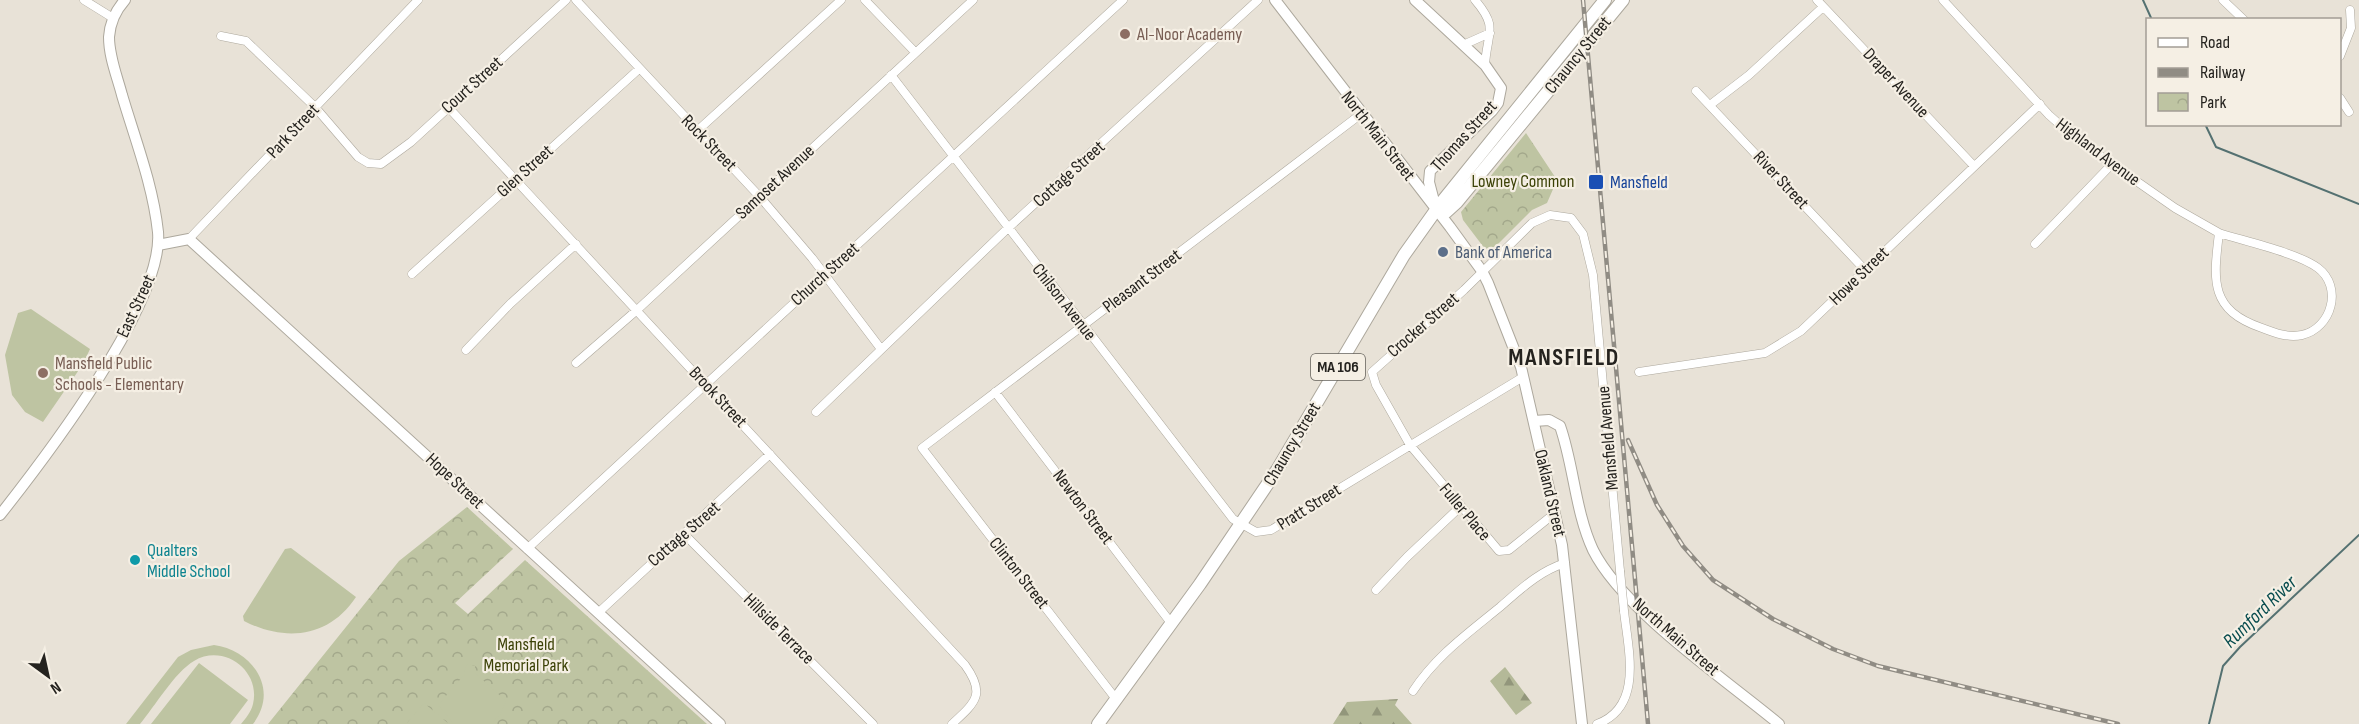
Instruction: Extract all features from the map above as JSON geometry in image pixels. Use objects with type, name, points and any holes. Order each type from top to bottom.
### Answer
[{"type":"main road","name":"East Street","points":[[0,515],[73,417],[114,351],[149,281],[158,245],[157,225],[146,175],[111,58],[109,35],[113,18],[125,0]]},
{"type":"main road","name":"North Main Street","points":[[1275,0],[1482,271]]},
{"type":"main road","name":"Thomas Street","points":[[1415,0],[1485,65],[1499,82],[1501,94],[1498,103],[1474,130],[1430,171],[1429,182],[1437,211]]},
{"type":"main road","name":"Chauncy Street","points":[[1242,524],[1279,468],[1404,255],[1441,203],[1605,0]]},
{"type":"main road","name":"Chauncy Street","points":[[1437,211],[1446,212],[1457,202],[1623,0]]},
{"type":"main road","points":[[1397,160],[1413,172],[1430,171]]},
{"type":"main road","points":[[158,245],[189,239]]},
{"type":"main road","name":"Hope Street","points":[[189,239],[720,724]]},
{"type":"main road","name":"Oakland Street","points":[[1482,271],[1523,377],[1555,513],[1565,563],[1582,724]]},
{"type":"main road","name":"North Main Street","points":[[1534,421],[1549,420],[1560,426],[1586,531],[1594,550],[1610,576],[1646,615],[1779,724]]},
{"type":"main road","name":"MA 106","points":[[1098,724],[1242,524]]},
{"type":"street","points":[[84,0],[113,18]]},
{"type":"street","name":"Court Street","points":[[315,107],[358,157],[375,165],[411,142],[566,0]]},
{"type":"street","name":"Rock Street","points":[[576,0],[760,196],[881,348]]},
{"type":"street","points":[[697,131],[841,0]]},
{"type":"street","points":[[865,0],[915,52]]},
{"type":"street","name":"Samoset Avenue","points":[[576,363],[637,310],[973,0]]},
{"type":"street","name":"Church Street","points":[[527,549],[1123,0]]},
{"type":"street","name":"Cottage Street","points":[[816,412],[1007,229],[1258,0]]},
{"type":"street","points":[[1475,0],[1488,15],[1490,33],[1485,65]]},
{"type":"street","name":"Highland Avenue","points":[[1943,0],[2040,104],[2076,139],[2175,208],[2218,233],[2305,261],[2320,270],[2332,294],[2329,314],[2324,322],[2309,333],[2287,336],[2235,317],[2224,304],[2219,291],[2215,264],[2218,233]]},
{"type":"street","points":[[2223,0],[2242,18]]},
{"type":"street","name":"Park Street","points":[[189,239],[416,1]]},
{"type":"street","points":[[1710,105],[1749,75],[1820,3]]},
{"type":"street","name":"Draper Avenue","points":[[1820,3],[1974,166]]},
{"type":"street","points":[[2341,53],[2351,28],[2350,10]]},
{"type":"street","points":[[1463,45],[1490,33]]},
{"type":"street","points":[[221,36],[246,41],[315,107]]},
{"type":"street","name":"Glen Street","points":[[412,274],[639,69]]},
{"type":"street","name":"Chilson Avenue","points":[[891,75],[1007,229],[1233,519],[1242,524]]},
{"type":"street","name":"River Street","points":[[1696,91],[1865,270]]},
{"type":"street","points":[[2341,100],[2349,112]]},
{"type":"street","name":"Howe Street","points":[[1639,372],[1765,353],[1801,331],[2040,104]]},
{"type":"street","name":"Brook Street","points":[[448,107],[945,642],[973,677],[977,692],[971,706],[952,724]]},
{"type":"street","name":"Pleasant Street","points":[[922,448],[1360,114]]},
{"type":"street","points":[[2035,244],[2112,164]]},
{"type":"street","name":"Mansfield Avenue","points":[[1482,271],[1541,217],[1562,215],[1571,218],[1583,234],[1593,275],[1629,687],[1618,710],[1597,724]]},
{"type":"street","points":[[466,350],[510,304],[576,244]]},
{"type":"street","name":"Crocker Street","points":[[1410,445],[1376,386],[1372,372],[1482,271]]},
{"type":"street","name":"Pratt Street","points":[[1242,524],[1256,532],[1266,532],[1523,377]]},
{"type":"street","name":"Newton Street","points":[[995,392],[1171,623]]},
{"type":"street","name":"Fuller Place","points":[[1410,445],[1484,536],[1502,553],[1555,513]]},
{"type":"street","name":"Clinton Street","points":[[922,448],[1116,699]]},
{"type":"street","name":"Cottage Street","points":[[598,613],[651,561],[684,535],[770,454]]},
{"type":"street","points":[[1376,590],[1460,507]]},
{"type":"street","name":"Hillside Terrace","points":[[684,535],[873,724]]},
{"type":"street","points":[[1413,691],[1428,668],[1452,644],[1528,581],[1548,568],[1565,563]]},
{"type":"green space","name":"Lowney Common","points":[[1526,133],[1557,180],[1547,203],[1532,210],[1494,248],[1485,249],[1463,220],[1461,212]]},
{"type":"green space","points":[[31,309],[90,349],[83,364],[43,422],[25,412],[12,395],[5,355],[18,313]]},
{"type":"green space","name":"Mansfield Memorial Park","points":[[467,507],[513,549],[455,603],[468,614],[525,560],[707,724],[268,724],[399,561]]},
{"type":"green space","points":[[291,548],[356,597],[333,621],[305,632],[275,632],[244,621],[243,616],[285,549]]},
{"type":"green space","points":[[214,645],[228,648],[240,655],[258,673],[263,685],[264,698],[261,711],[253,724],[241,724],[253,704],[254,692],[246,671],[238,663],[217,655],[205,656],[187,666],[140,724],[126,724],[178,657],[191,650]]},
{"type":"green space","points":[[199,663],[248,700],[230,724],[151,724]]},
{"type":"green space","points":[[468,664],[475,666],[475,673],[506,701],[500,715],[490,724],[454,724],[438,705],[465,674],[464,671]]},
{"type":"green space","points":[[1505,667],[1532,703],[1516,715],[1490,681]]},
{"type":"green space","points":[[1398,699],[1395,705],[1412,724],[1333,724],[1347,702]]},
{"type":"green space","points":[[424,703],[449,724],[406,724]]},
{"type":"waterway","name":"Rumford River","points":[[2143,0],[2151,18]]},
{"type":"waterway","name":"Rumford River","points":[[2206,126],[2216,147],[2359,204]]},
{"type":"waterway","name":"Rumford River","points":[[2209,724],[2223,666],[2240,647],[2359,535]]},
{"type":"railway","points":[[1583,0],[1648,724]]},
{"type":"railway","points":[[1628,440],[1657,505],[1683,546],[1713,580],[1773,619],[1833,649],[1878,666],[2118,724]]},
{"type":"place","name":"Al-Noor Academy","points":[[1125,34]]},
{"type":"place","name":"Mansfield","points":[[1596,182]]},
{"type":"place","name":"Bank of America","points":[[1443,252]]},
{"type":"place","name":"Mansfield Public Schools - Elementary","points":[[43,373]]},
{"type":"place","name":"Qualters Middle School","points":[[135,560]]},
{"type":"district","name":"MANSFIELD","points":[[1564,357]]}]
